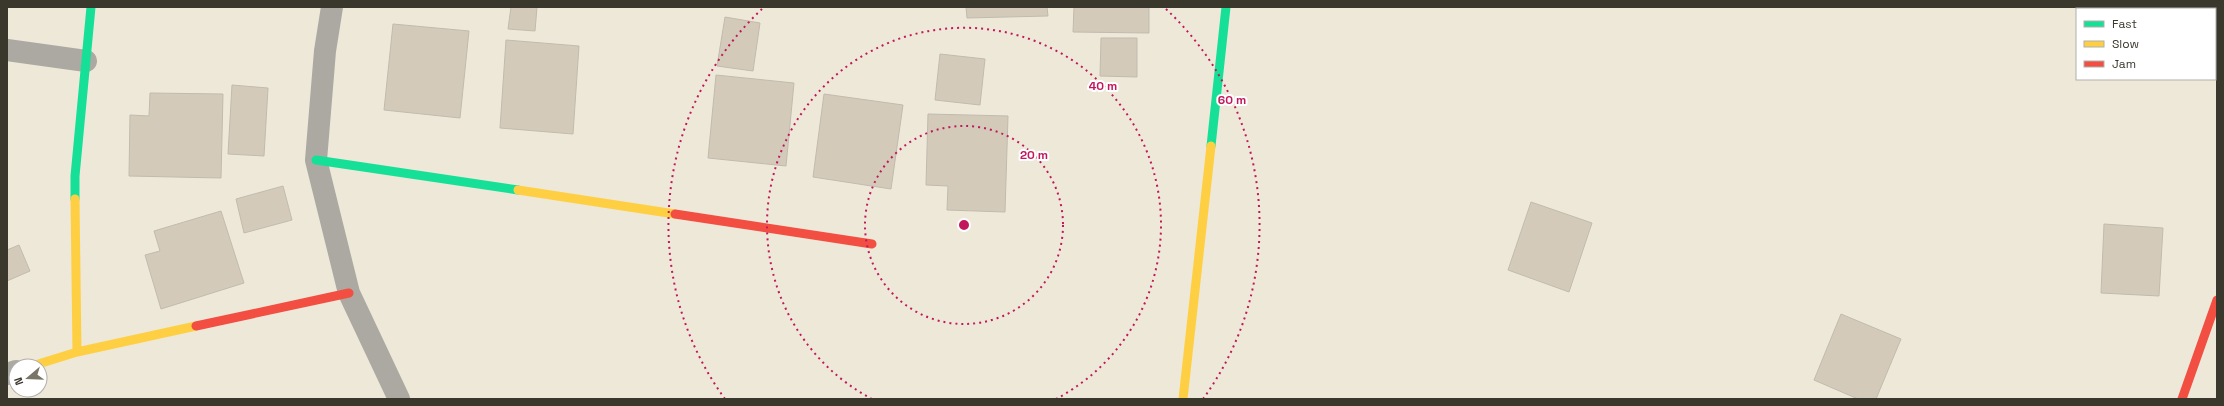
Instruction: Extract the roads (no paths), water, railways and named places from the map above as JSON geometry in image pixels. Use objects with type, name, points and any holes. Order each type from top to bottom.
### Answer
[{"type":"street","points":[[77,352],[75,176],[91,7]]},
{"type":"street","points":[[332,7],[325,51],[316,160],[349,293],[399,399]]},
{"type":"street","points":[[1183,399],[1226,7]]},
{"type":"street","points":[[7,50],[86,61]]},
{"type":"street","points":[[316,160],[872,244]]},
{"type":"street","points":[[48,361],[77,352],[349,293]]},
{"type":"street","points":[[2182,399],[2217,300]]}]
